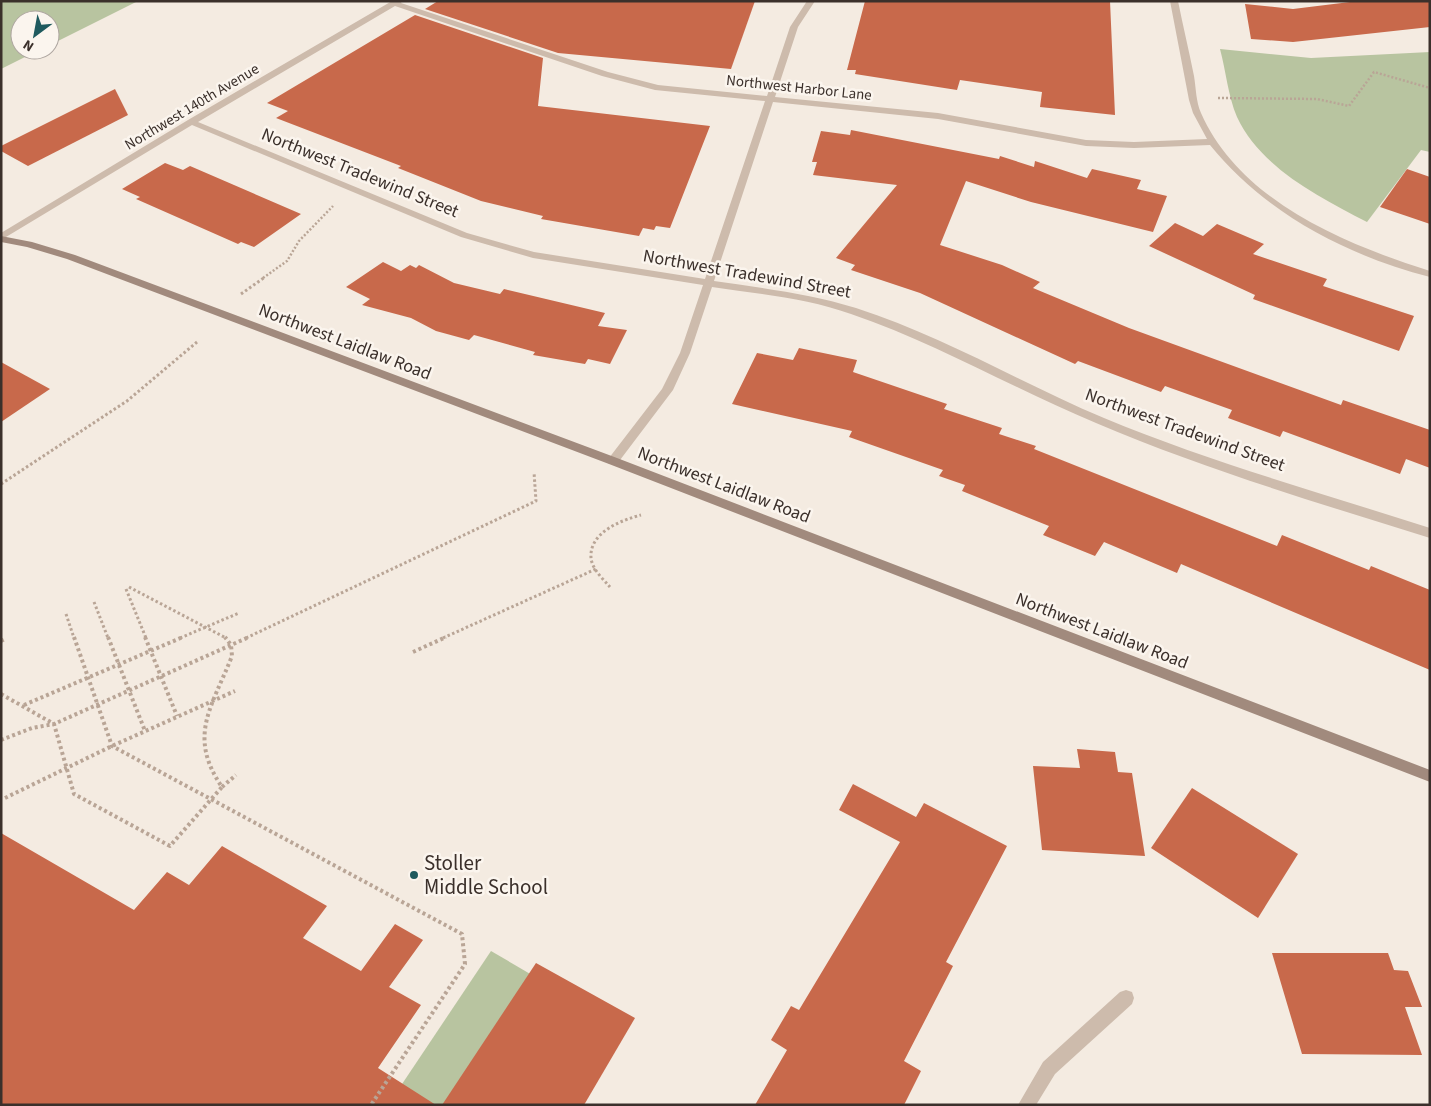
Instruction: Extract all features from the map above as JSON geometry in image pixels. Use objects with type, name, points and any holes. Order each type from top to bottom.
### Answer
[{"type":"main road","name":"Northwest Laidlaw Road","points":[[1,238],[29,244],[71,257],[612,461],[1430,776]]},
{"type":"street","points":[[612,461],[667,390],[686,353],[768,99],[794,28],[811,1]]},
{"type":"street","points":[[1174,1],[1196,112],[1212,142],[1228,162],[1261,192],[1337,240],[1368,253],[1430,274]]},
{"type":"street","name":"Northwest Harbor Lane","points":[[396,2],[605,74],[658,88],[953,118],[1057,139],[1094,144],[1134,145],[1212,142]]},
{"type":"street","name":"Northwest 140th Avenue","points":[[1,238],[191,122],[396,2]]},
{"type":"street","name":"Northwest Tradewind Street","points":[[191,122],[464,235],[533,255],[817,300],[855,310],[891,323],[1100,421],[1179,451],[1430,533]]},
{"type":"street","points":[[1026,1105],[1049,1068],[1126,998]]},
{"type":"path","points":[[1194,98],[1317,99],[1348,106],[1374,72],[1430,88]]},
{"type":"path","points":[[217,312],[287,261],[299,241],[338,202],[356,190]]},
{"type":"path","points":[[1,484],[127,401],[197,342]]},
{"type":"path","points":[[1,740],[32,728],[54,724],[231,646],[536,501],[534,472]]},
{"type":"path","points":[[610,587],[596,569],[590,557],[594,546],[602,535],[622,520],[641,515]]},
{"type":"path","points":[[413,652],[596,569]]},
{"type":"path","points":[[177,716],[128,588],[223,636],[231,646],[232,656],[229,670],[214,700],[204,728],[203,744],[208,764],[222,787]]},
{"type":"path","points":[[94,602],[145,731]]},
{"type":"path","points":[[23,706],[239,613]]},
{"type":"path","points":[[66,614],[112,746],[462,934],[465,964],[371,1105]]},
{"type":"path","points":[[5,798],[112,746],[235,691]]},
{"type":"path","points":[[1,694],[54,724],[74,794],[170,846],[222,787],[236,775]]},
{"type":"green space","points":[[1,1],[138,1],[60,40],[60,10],[10,10],[10,60],[19,60],[1,69]]},
{"type":"green space","points":[[1220,49],[1311,58],[1430,52],[1430,152],[1421,150],[1367,222],[1293,179],[1261,151],[1237,117],[1229,92]]},
{"type":"green space","points":[[491,951],[621,1027],[573,1105],[388,1105]]},
{"type":"building","points":[[438,1],[755,1],[731,69],[558,53],[425,9]]},
{"type":"building","points":[[865,1],[1110,1],[1115,115],[1040,107],[1042,92],[960,80],[957,90],[855,74],[856,70],[847,70]]},
{"type":"building","points":[[1358,1],[1430,1],[1430,27],[1293,42],[1251,39],[1245,4],[1293,9]]},
{"type":"building","points":[[415,15],[543,58],[538,106],[710,126],[670,228],[656,226],[654,230],[643,228],[639,236],[541,219],[543,216],[481,201],[398,168],[401,166],[276,118],[288,111],[267,103]]},
{"type":"building","points":[[115,89],[128,115],[28,166],[1,151],[1,146]]},
{"type":"building","points":[[851,130],[999,159],[1000,156],[1034,167],[1035,161],[1087,178],[1092,169],[1141,180],[1137,189],[1167,196],[1153,232],[1031,202],[966,181],[940,245],[1002,265],[1040,282],[1033,288],[1129,328],[1341,405],[1343,400],[1430,430],[1430,468],[1406,459],[1400,474],[1283,431],[1280,437],[1228,418],[1232,410],[1165,386],[1161,392],[1078,361],[1075,364],[920,293],[851,270],[855,265],[836,258],[897,185],[813,175],[817,162],[812,162],[821,131],[850,135]]},
{"type":"building","points":[[165,163],[183,170],[190,166],[301,214],[254,247],[241,242],[238,244],[136,199],[140,197],[122,189]]},
{"type":"building","points":[[1407,169],[1430,177],[1430,224],[1380,207]]},
{"type":"building","points":[[1175,223],[1203,236],[1217,224],[1264,244],[1253,254],[1327,279],[1323,286],[1414,316],[1399,351],[1253,299],[1255,295],[1149,246]]},
{"type":"building","points":[[383,262],[401,271],[410,265],[416,268],[419,265],[454,283],[500,294],[504,289],[605,313],[598,326],[627,330],[610,364],[588,359],[585,364],[533,355],[535,352],[474,335],[469,340],[436,331],[411,318],[362,305],[370,299],[346,287]]},
{"type":"building","points":[[799,348],[857,360],[853,372],[947,404],[944,409],[1002,428],[999,434],[1036,446],[1034,449],[1277,546],[1282,535],[1369,570],[1371,566],[1430,590],[1430,670],[1181,564],[1177,573],[1104,542],[1095,556],[1043,535],[1049,526],[962,491],[965,485],[939,476],[943,470],[849,437],[852,431],[732,404],[757,353],[793,360]]},
{"type":"building","points":[[1,362],[50,389],[1,422]]},
{"type":"building","points":[[1077,749],[1115,752],[1118,772],[1132,773],[1145,856],[1042,850],[1033,766],[1080,768]]},
{"type":"building","points":[[853,784],[916,817],[924,803],[1007,846],[946,962],[953,966],[904,1061],[921,1071],[904,1105],[755,1105],[787,1050],[771,1040],[791,1006],[799,1010],[900,842],[839,810]]},
{"type":"building","points":[[1192,788],[1298,854],[1258,918],[1151,848]]},
{"type":"building","points":[[1,833],[134,910],[167,872],[189,885],[222,846],[327,906],[303,938],[361,971],[395,924],[423,940],[389,987],[421,1005],[378,1068],[436,1105],[1,1105]]},
{"type":"building","points":[[1272,953],[1388,953],[1394,970],[1408,971],[1422,1007],[1405,1007],[1422,1055],[1302,1054]]},
{"type":"building","points":[[536,963],[635,1018],[584,1105],[442,1105]]},
{"type":"place","name":"Stoller Middle School","points":[[414,875]]}]
